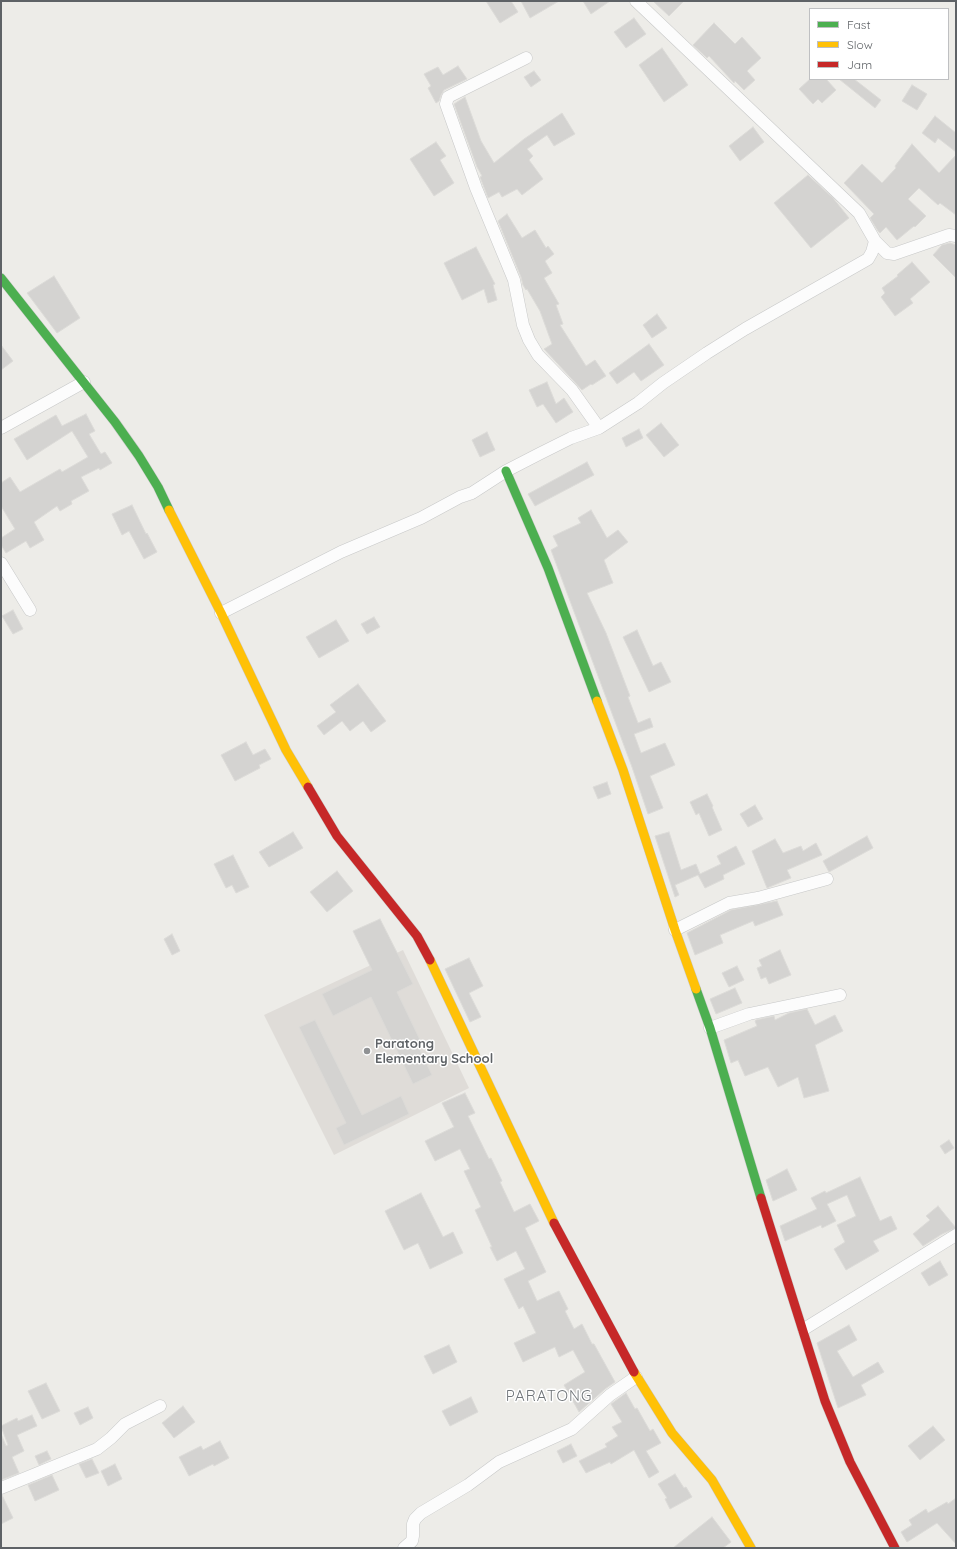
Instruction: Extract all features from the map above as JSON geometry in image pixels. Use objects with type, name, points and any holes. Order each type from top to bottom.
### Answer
[{"type":"street","points":[[636,1],[860,213],[874,241],[887,253],[894,254],[949,235],[956,236]]},
{"type":"street","points":[[526,58],[448,97],[446,104],[476,188],[514,280],[523,325],[529,340],[538,355],[572,390],[599,428]]},
{"type":"street","points":[[221,613],[341,552],[421,518],[460,497],[472,493],[506,472],[571,438],[599,428],[638,403],[663,383],[707,353],[868,259],[872,252],[874,241]]},
{"type":"street","points":[[1,278],[84,382],[139,456],[158,487],[221,613],[286,750],[337,836],[418,936],[546,1207],[636,1377],[672,1433],[712,1480],[751,1548]]},
{"type":"street","points":[[1,428],[84,382]]},
{"type":"street","points":[[506,472],[551,575],[623,770],[675,930],[710,1028],[745,1146],[804,1330],[825,1401],[850,1462],[895,1548]]},
{"type":"street","points":[[1,563],[30,610]]},
{"type":"street","points":[[675,930],[729,903],[758,898],[827,879]]},
{"type":"street","points":[[710,1028],[755,1013],[840,995]]},
{"type":"street","points":[[804,1330],[956,1235]]},
{"type":"street","points":[[404,1548],[412,1541],[414,1536],[413,1524],[415,1519],[421,1513],[468,1485],[499,1462],[572,1429],[610,1395],[636,1377]]},
{"type":"street","points":[[1,1488],[97,1449],[112,1438],[125,1424],[160,1406]]},
{"type":"shaded area","name":"Paratong Elementary School","points":[[403,950],[469,1088],[334,1155],[264,1015]]},
{"type":"building","points":[[486,1],[511,1],[518,12],[500,23]]},
{"type":"building","points":[[521,1],[559,1],[530,18]]},
{"type":"building","points":[[583,1],[610,1],[591,14]]},
{"type":"building","points":[[653,1],[684,1],[669,16]]},
{"type":"building","points":[[634,18],[646,34],[626,48],[614,32]]},
{"type":"building","points":[[714,23],[735,44],[742,37],[761,58],[747,71],[755,80],[744,90],[735,81],[734,83],[709,56],[707,58],[693,45]]},
{"type":"building","points":[[662,48],[688,85],[664,102],[639,65]]},
{"type":"building","points":[[458,66],[467,79],[444,90],[439,101],[436,103],[428,88],[431,86],[424,74],[438,67],[443,75]]},
{"type":"building","points":[[534,71],[541,80],[531,87],[524,77]]},
{"type":"building","points":[[809,80],[827,80],[836,90],[822,103],[818,99],[813,104],[799,89]]},
{"type":"building","points":[[840,80],[855,80],[881,100],[875,108]]},
{"type":"building","points":[[912,85],[927,94],[917,110],[902,101]]},
{"type":"building","points":[[465,97],[481,141],[494,163],[524,139],[562,113],[575,134],[554,146],[547,135],[527,149],[533,156],[529,160],[543,179],[522,195],[517,189],[502,197],[499,192],[488,198],[480,177],[482,176],[477,167],[454,104]]},
{"type":"building","points":[[935,116],[956,133],[956,152],[938,138],[935,143],[922,133]]},
{"type":"building","points":[[753,127],[764,142],[740,161],[729,146]]},
{"type":"building","points":[[436,142],[446,156],[440,160],[454,183],[434,196],[410,159]]},
{"type":"building","points":[[912,144],[939,173],[956,155],[956,215],[940,203],[938,205],[919,188],[908,199],[926,216],[915,227],[914,226],[897,240],[886,227],[880,233],[878,231],[870,218],[874,214],[844,183],[862,164],[882,183],[896,168],[895,166]]},
{"type":"building","points":[[808,175],[833,198],[849,218],[811,248],[774,203]]},
{"type":"building","points":[[507,214],[522,238],[535,230],[546,248],[548,246],[554,254],[545,261],[552,273],[544,278],[559,304],[556,305],[563,324],[560,325],[586,366],[595,360],[606,376],[582,390],[544,349],[552,344],[540,311],[523,285],[498,221]]},
{"type":"building","points":[[950,243],[956,245],[956,278],[933,255],[942,245]]},
{"type":"building","points":[[476,247],[495,284],[493,285],[497,300],[488,303],[484,289],[462,300],[444,263]]},
{"type":"building","points":[[912,262],[930,282],[910,299],[913,303],[895,316],[881,297],[885,293],[882,288],[898,276],[897,275]]},
{"type":"building","points":[[54,276],[80,318],[57,333],[27,293]]},
{"type":"building","points":[[657,314],[667,328],[652,338],[643,325]]},
{"type":"building","points":[[649,344],[664,365],[641,381],[634,372],[617,384],[609,373]]},
{"type":"building","points":[[1,345],[13,361],[1,370]]},
{"type":"building","points":[[547,382],[556,404],[564,398],[573,412],[556,423],[543,404],[537,407],[529,390]]},
{"type":"building","points":[[86,414],[95,431],[89,434],[101,454],[105,452],[112,463],[100,470],[99,468],[81,477],[89,491],[71,501],[72,504],[60,511],[57,506],[34,522],[44,540],[30,548],[26,541],[6,553],[1,545],[1,538],[15,529],[1,506],[1,483],[10,477],[20,492],[60,469],[62,472],[88,457],[72,431],[27,460],[14,439],[56,415],[62,426]]},
{"type":"building","points":[[661,423],[679,445],[664,457],[646,435]]},
{"type":"building","points":[[639,429],[643,438],[626,447],[622,438]]},
{"type":"building","points":[[487,432],[495,450],[480,457],[472,440]]},
{"type":"building","points":[[587,462],[594,475],[535,506],[528,494]]},
{"type":"building","points":[[132,505],[146,534],[147,533],[157,552],[144,559],[129,531],[122,535],[112,514]]},
{"type":"building","points":[[591,510],[607,538],[618,530],[628,542],[604,560],[613,583],[587,593],[606,633],[630,696],[628,697],[638,723],[650,718],[653,727],[634,734],[641,753],[665,743],[675,765],[650,776],[663,808],[648,814],[551,550],[558,546],[553,536],[581,523],[578,518]]},
{"type":"building","points":[[13,610],[23,629],[13,634],[2,616]]},
{"type":"building","points":[[374,617],[380,627],[367,634],[361,624]]},
{"type":"building","points":[[336,620],[349,641],[319,658],[306,637]]},
{"type":"building","points":[[637,630],[653,666],[661,662],[671,682],[649,692],[623,637]]},
{"type":"building","points":[[358,684],[386,721],[371,732],[363,721],[350,731],[342,721],[324,735],[317,726],[336,712],[330,705]]},
{"type":"building","points":[[246,742],[253,755],[265,749],[271,759],[259,765],[260,768],[235,781],[221,755]]},
{"type":"building","points":[[607,782],[611,794],[598,799],[593,787]]},
{"type":"building","points":[[707,794],[722,830],[709,836],[699,813],[696,815],[690,802]]},
{"type":"building","points":[[755,805],[763,819],[748,827],[740,814]]},
{"type":"building","points":[[293,832],[303,848],[269,867],[259,852]]},
{"type":"building","points":[[669,832],[681,870],[696,864],[700,874],[721,864],[717,856],[736,846],[745,864],[723,875],[724,879],[705,888],[698,875],[675,885],[679,895],[675,897],[655,836]]},
{"type":"building","points":[[867,836],[873,848],[829,872],[823,861]]},
{"type":"building","points":[[775,839],[783,853],[801,846],[803,851],[816,843],[822,855],[787,870],[791,878],[767,888],[752,851]]},
{"type":"building","points":[[233,855],[249,887],[236,893],[232,885],[226,888],[214,864]]},
{"type":"building","points":[[337,871],[353,891],[327,912],[310,892]]},
{"type":"building","points":[[777,901],[783,915],[755,926],[753,921],[720,935],[723,943],[695,955],[687,933],[731,910]]},
{"type":"building","points":[[380,919],[413,984],[397,992],[421,1042],[417,1044],[432,1075],[413,1084],[371,997],[333,1016],[322,994],[372,970],[353,931]]},
{"type":"building","points":[[172,934],[180,951],[172,955],[164,939]]},
{"type":"building","points":[[780,950],[791,975],[769,984],[766,977],[761,979],[757,968],[762,966],[759,960]]},
{"type":"building","points":[[469,958],[483,986],[469,993],[481,1017],[470,1022],[445,969]]},
{"type":"building","points":[[737,966],[744,980],[729,987],[722,973]]},
{"type":"building","points":[[735,988],[742,1003],[716,1014],[710,999]]},
{"type":"building","points":[[807,1009],[815,1025],[835,1015],[843,1031],[815,1045],[829,1091],[804,1098],[798,1077],[778,1087],[768,1067],[745,1076],[738,1060],[731,1063],[724,1040],[757,1026],[756,1020],[774,1016],[775,1020],[789,1013]]},
{"type":"building","points":[[315,1020],[362,1115],[401,1096],[409,1114],[344,1145],[336,1128],[346,1123],[299,1027]]},
{"type":"building","points":[[465,1093],[475,1113],[468,1116],[489,1159],[491,1158],[514,1212],[530,1204],[539,1221],[525,1228],[546,1272],[528,1281],[537,1301],[559,1291],[568,1309],[565,1311],[574,1329],[582,1324],[615,1382],[579,1412],[564,1385],[585,1372],[573,1350],[559,1357],[555,1347],[523,1362],[514,1343],[536,1333],[523,1306],[519,1309],[504,1279],[525,1269],[516,1251],[497,1261],[475,1210],[481,1207],[464,1171],[470,1169],[460,1149],[435,1161],[425,1141],[454,1127],[442,1103]]},
{"type":"building","points":[[949,1140],[954,1148],[945,1154],[940,1146]]},
{"type":"building","points":[[787,1169],[797,1190],[773,1201],[766,1180]]},
{"type":"building","points":[[860,1177],[880,1221],[891,1216],[897,1229],[873,1241],[879,1251],[846,1270],[834,1249],[845,1242],[837,1225],[856,1216],[847,1195],[827,1204],[836,1221],[822,1228],[821,1225],[785,1241],[780,1226],[817,1209],[811,1198],[825,1191],[826,1193]]},
{"type":"building","points":[[421,1193],[443,1237],[453,1232],[463,1253],[430,1269],[418,1243],[404,1250],[385,1211]]},
{"type":"building","points":[[938,1206],[956,1228],[942,1234],[923,1246],[913,1234],[930,1220],[926,1216]]},
{"type":"building","points":[[940,1261],[948,1275],[929,1286],[921,1273]]},
{"type":"building","points":[[849,1325],[857,1340],[837,1351],[853,1377],[878,1362],[884,1372],[861,1385],[866,1395],[838,1408],[817,1343]]},
{"type":"building","points":[[449,1345],[457,1362],[433,1374],[424,1356]]},
{"type":"building","points":[[46,1383],[60,1411],[42,1419],[28,1391]]},
{"type":"building","points":[[626,1393],[635,1409],[637,1408],[650,1431],[653,1429],[661,1443],[646,1451],[659,1472],[649,1478],[634,1450],[611,1464],[610,1462],[586,1473],[579,1461],[607,1447],[605,1444],[618,1436],[612,1427],[622,1422],[611,1404]]},
{"type":"building","points":[[471,1397],[478,1412],[450,1426],[442,1411]]},
{"type":"building","points":[[183,1406],[195,1422],[174,1438],[162,1423]]},
{"type":"building","points":[[88,1407],[93,1418],[80,1425],[74,1413]]},
{"type":"building","points":[[32,1415],[37,1426],[17,1435],[24,1451],[12,1457],[19,1473],[1,1480],[1,1434],[6,1446],[8,1445],[1,1426],[17,1418],[18,1421]]},
{"type":"building","points":[[933,1426],[945,1440],[920,1460],[908,1446]]},
{"type":"building","points":[[220,1441],[229,1458],[189,1476],[179,1457],[201,1446],[203,1450]]},
{"type":"building","points":[[571,1444],[577,1456],[563,1463],[557,1451]]},
{"type":"building","points":[[47,1451],[51,1459],[39,1465],[35,1456]]},
{"type":"building","points":[[92,1459],[99,1473],[86,1478],[79,1464]]},
{"type":"building","points":[[115,1464],[122,1479],[108,1486],[101,1471]]},
{"type":"building","points":[[675,1474],[692,1497],[670,1509],[665,1499],[667,1498],[658,1484]]},
{"type":"building","points":[[52,1475],[59,1490],[35,1501],[28,1485]]},
{"type":"building","points":[[1,1495],[13,1518],[1,1524]]},
{"type":"building","points":[[956,1498],[956,1544],[937,1523],[907,1542],[901,1532],[912,1525],[909,1520],[926,1509],[928,1513],[947,1502],[948,1504]]},
{"type":"building","points":[[712,1517],[731,1542],[723,1548],[673,1548]]},
{"type":"traffic: fast","points":[[1,278],[115,422],[139,456],[158,487],[169,510]]},
{"type":"traffic: fast","points":[[506,471],[548,568],[597,701]]},
{"type":"traffic: fast","points":[[696,989],[710,1028],[761,1198]]},
{"type":"traffic: slow","points":[[169,510],[221,613],[286,750],[308,787]]},
{"type":"traffic: slow","points":[[597,701],[623,770],[675,930],[696,989]]},
{"type":"traffic: slow","points":[[430,960],[554,1223]]},
{"type":"traffic: slow","points":[[634,1372],[672,1433],[712,1480],[751,1548]]},
{"type":"traffic: jam","points":[[308,787],[337,836],[417,936],[430,960]]},
{"type":"traffic: jam","points":[[761,1198],[825,1401],[850,1462],[895,1548]]},
{"type":"traffic: jam","points":[[554,1223],[634,1372]]},
{"type":"place","name":"Paratong Elementary School","points":[[367,1051]]},
{"type":"district","name":"PARATONG","points":[[549,1396]]}]
